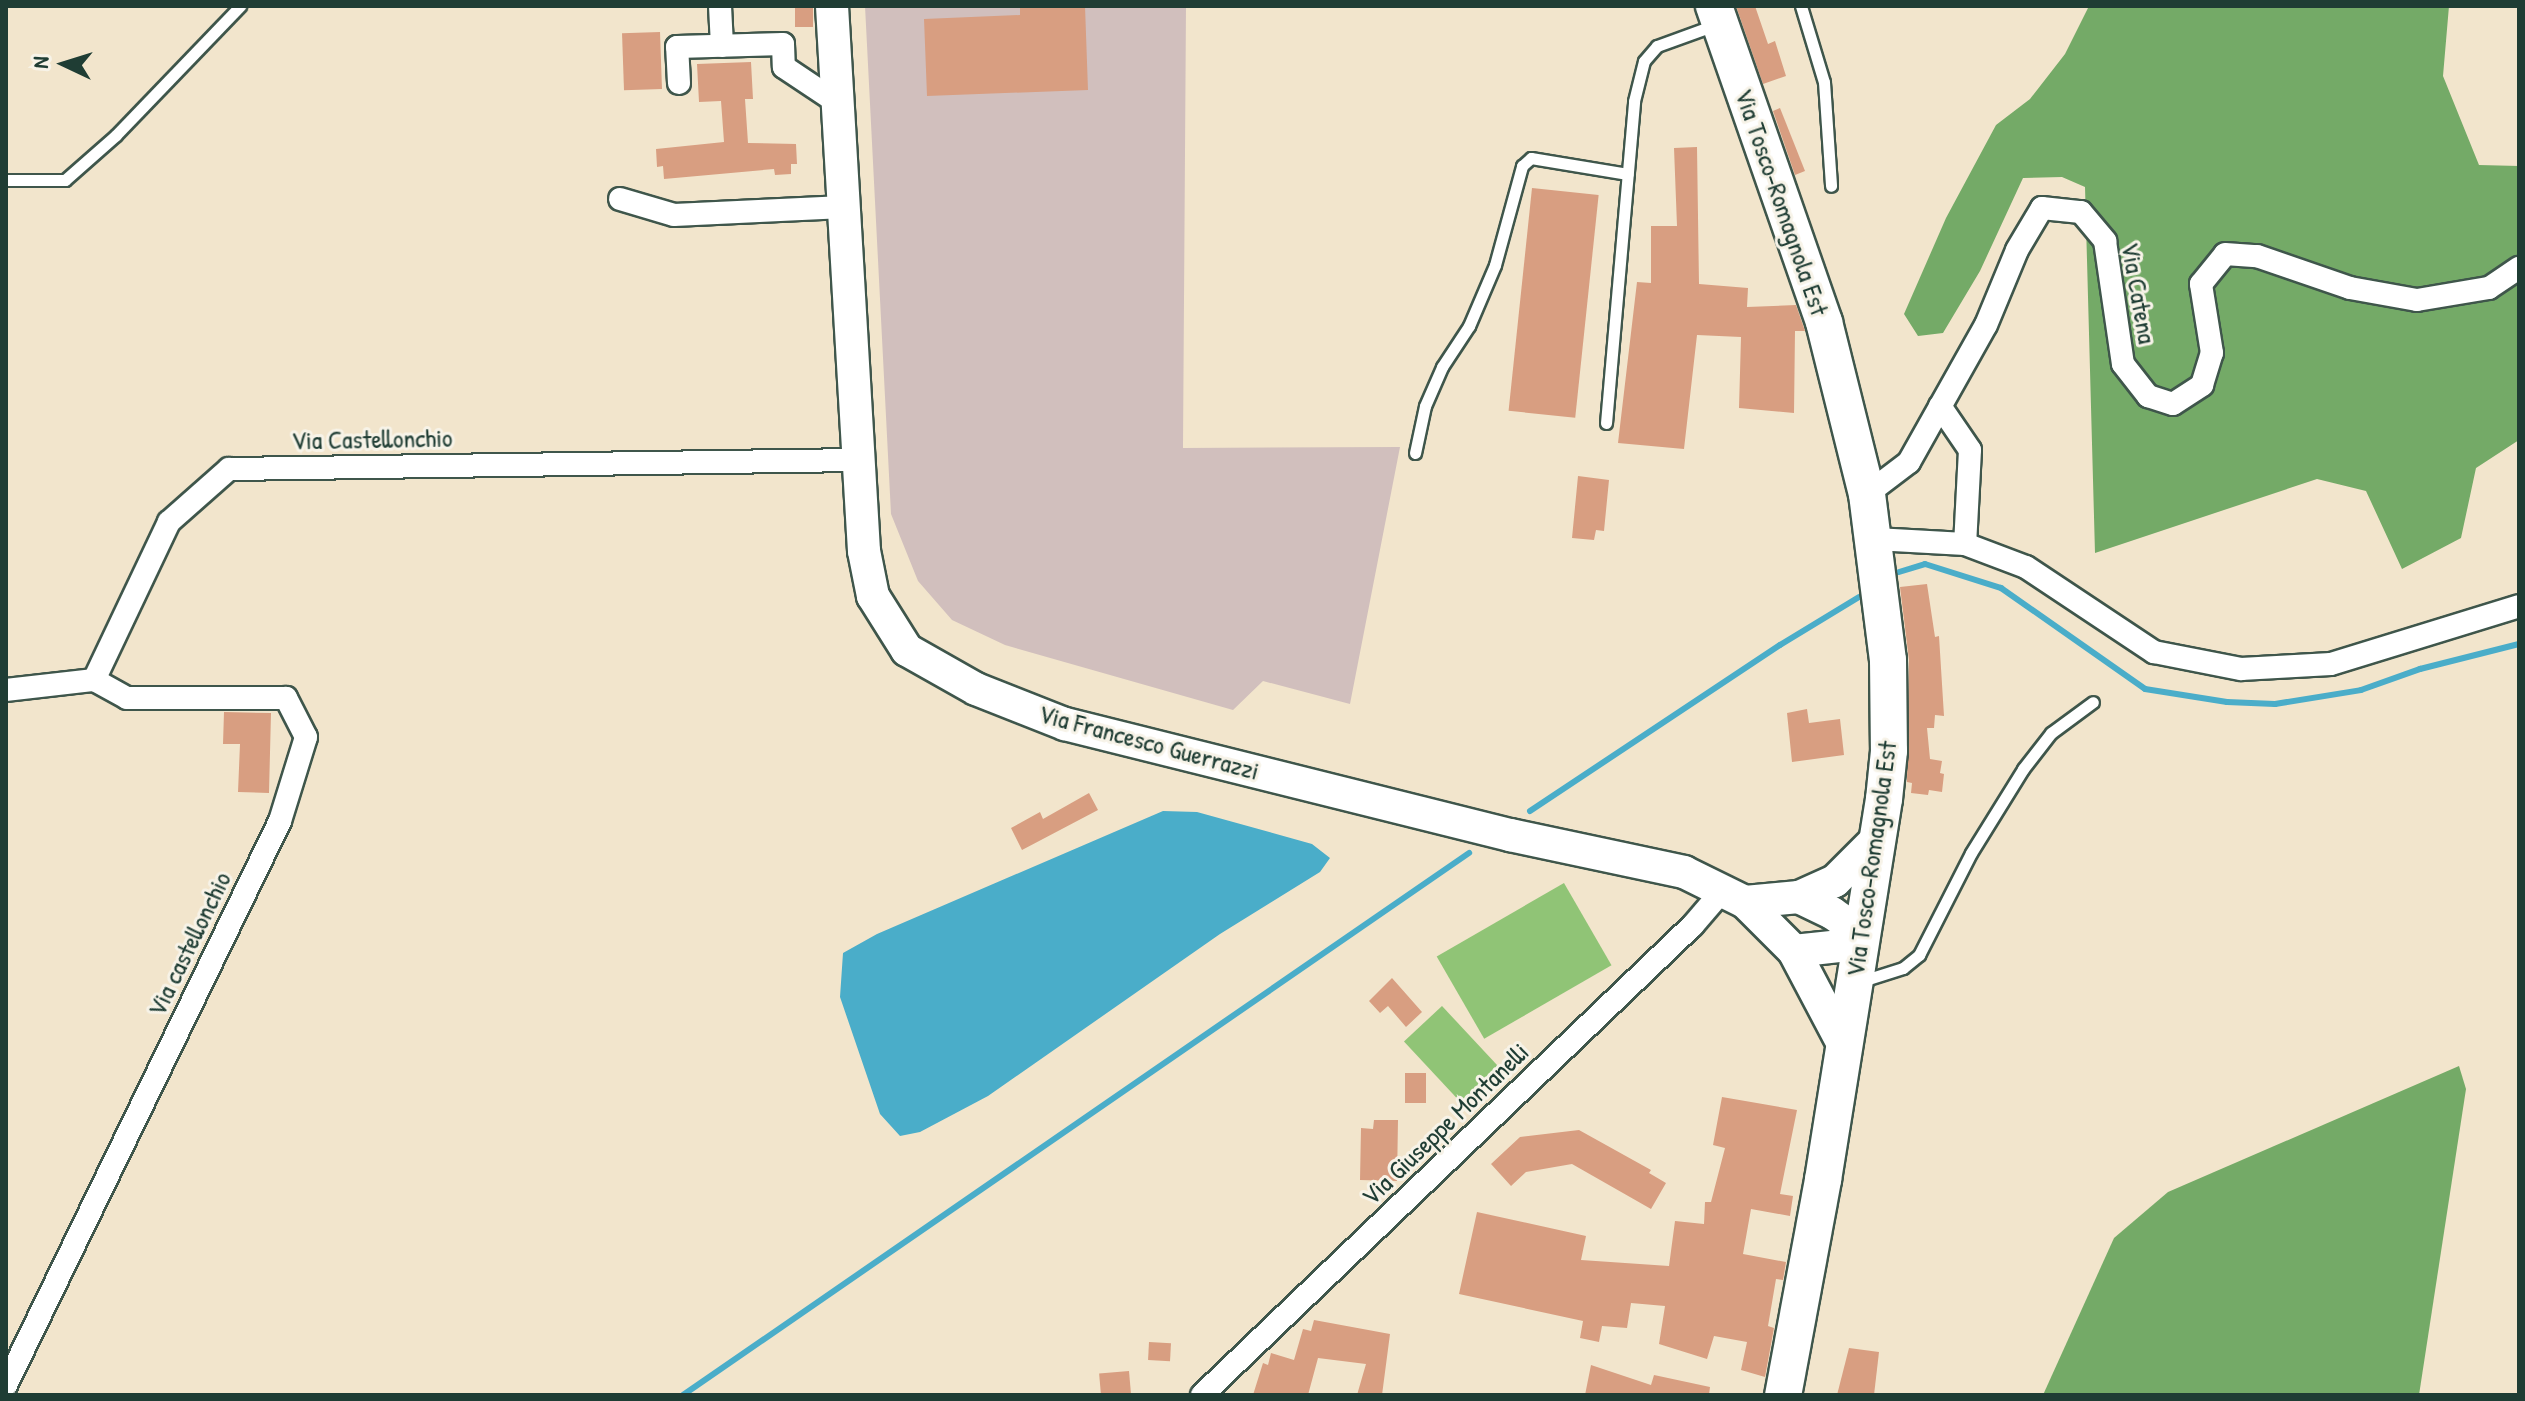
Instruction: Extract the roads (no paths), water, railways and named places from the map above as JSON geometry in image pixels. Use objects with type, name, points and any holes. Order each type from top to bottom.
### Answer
[{"type":"main road","name":"Via Francesco Guerrazzi","points":[[832,6],[864,551],[873,596],[907,650],[976,689],[1065,724],[1510,835],[1684,872],[1734,896],[1794,951],[1843,1044]]},
{"type":"main road","name":"Via Tosco-Romagnola Est","points":[[1717,15],[1824,322],[1867,494],[1886,639],[1889,751],[1823,1180],[1783,1395]]},
{"type":"main road","points":[[1734,896],[1799,897],[1835,881],[1877,839]]},
{"type":"main road","points":[[1794,951],[1839,946],[1861,936],[1832,913],[1799,897]]},
{"type":"street","points":[[720,6],[722,46]]},
{"type":"street","points":[[679,83],[677,47],[783,44],[784,67],[838,103]]},
{"type":"street","points":[[620,199],[674,215],[844,207]]},
{"type":"street","name":"Via Catena","points":[[1867,494],[1909,462],[1986,325],[2017,250],[2042,208],[2081,212],[2105,241],[2123,364],[2148,396],[2173,404],[2202,385],[2212,353],[2201,284],[2225,254],[2257,256],[2350,288],[2417,300],[2489,288],[2519,268]]},
{"type":"street","points":[[1940,406],[1970,450],[1965,544]]},
{"type":"street","name":"Via Castellonchio","points":[[94,680],[169,522],[229,469],[860,460]]},
{"type":"street","points":[[1875,539],[1965,544],[2026,567],[2154,652],[2241,669],[2331,664],[2519,606]]},
{"type":"street","points":[[6,690],[94,680]]},
{"type":"street","name":"Via castellonchio","points":[[6,1385],[280,821],[306,737],[286,698],[127,698],[94,680]]},
{"type":"street","name":"Via Giuseppe Montanelli","points":[[1202,1395],[1693,925],[1734,896]]},
{"type":"lane","points":[[6,180],[43,183],[65,180],[116,135],[240,6]]},
{"type":"lane","points":[[1801,6],[1824,82],[1831,186]]},
{"type":"lane","points":[[1606,423],[1634,101],[1644,61],[1657,46],[1717,15]]},
{"type":"lane","points":[[1415,453],[1425,406],[1442,367],[1469,326],[1495,265],[1522,166],[1531,158],[1628,174]]},
{"type":"lane","points":[[1853,984],[1903,968],[1919,955],[1971,853],[2023,769],[2051,733],[2093,702]]},
{"type":"water","points":[[1163,811],[1197,812],[1312,844],[1330,858],[1320,872],[1220,934],[988,1096],[920,1132],[900,1136],[880,1114],[840,997],[843,953],[877,934]]},
{"type":"waterway","points":[[1899,572],[1925,564],[2001,588],[2145,689],[2227,702],[2275,704],[2361,690],[2420,669],[2519,644]]},
{"type":"waterway","points":[[1530,811],[1780,645],[1859,597]]},
{"type":"waterway","points":[[683,1395],[1469,853]]}]
